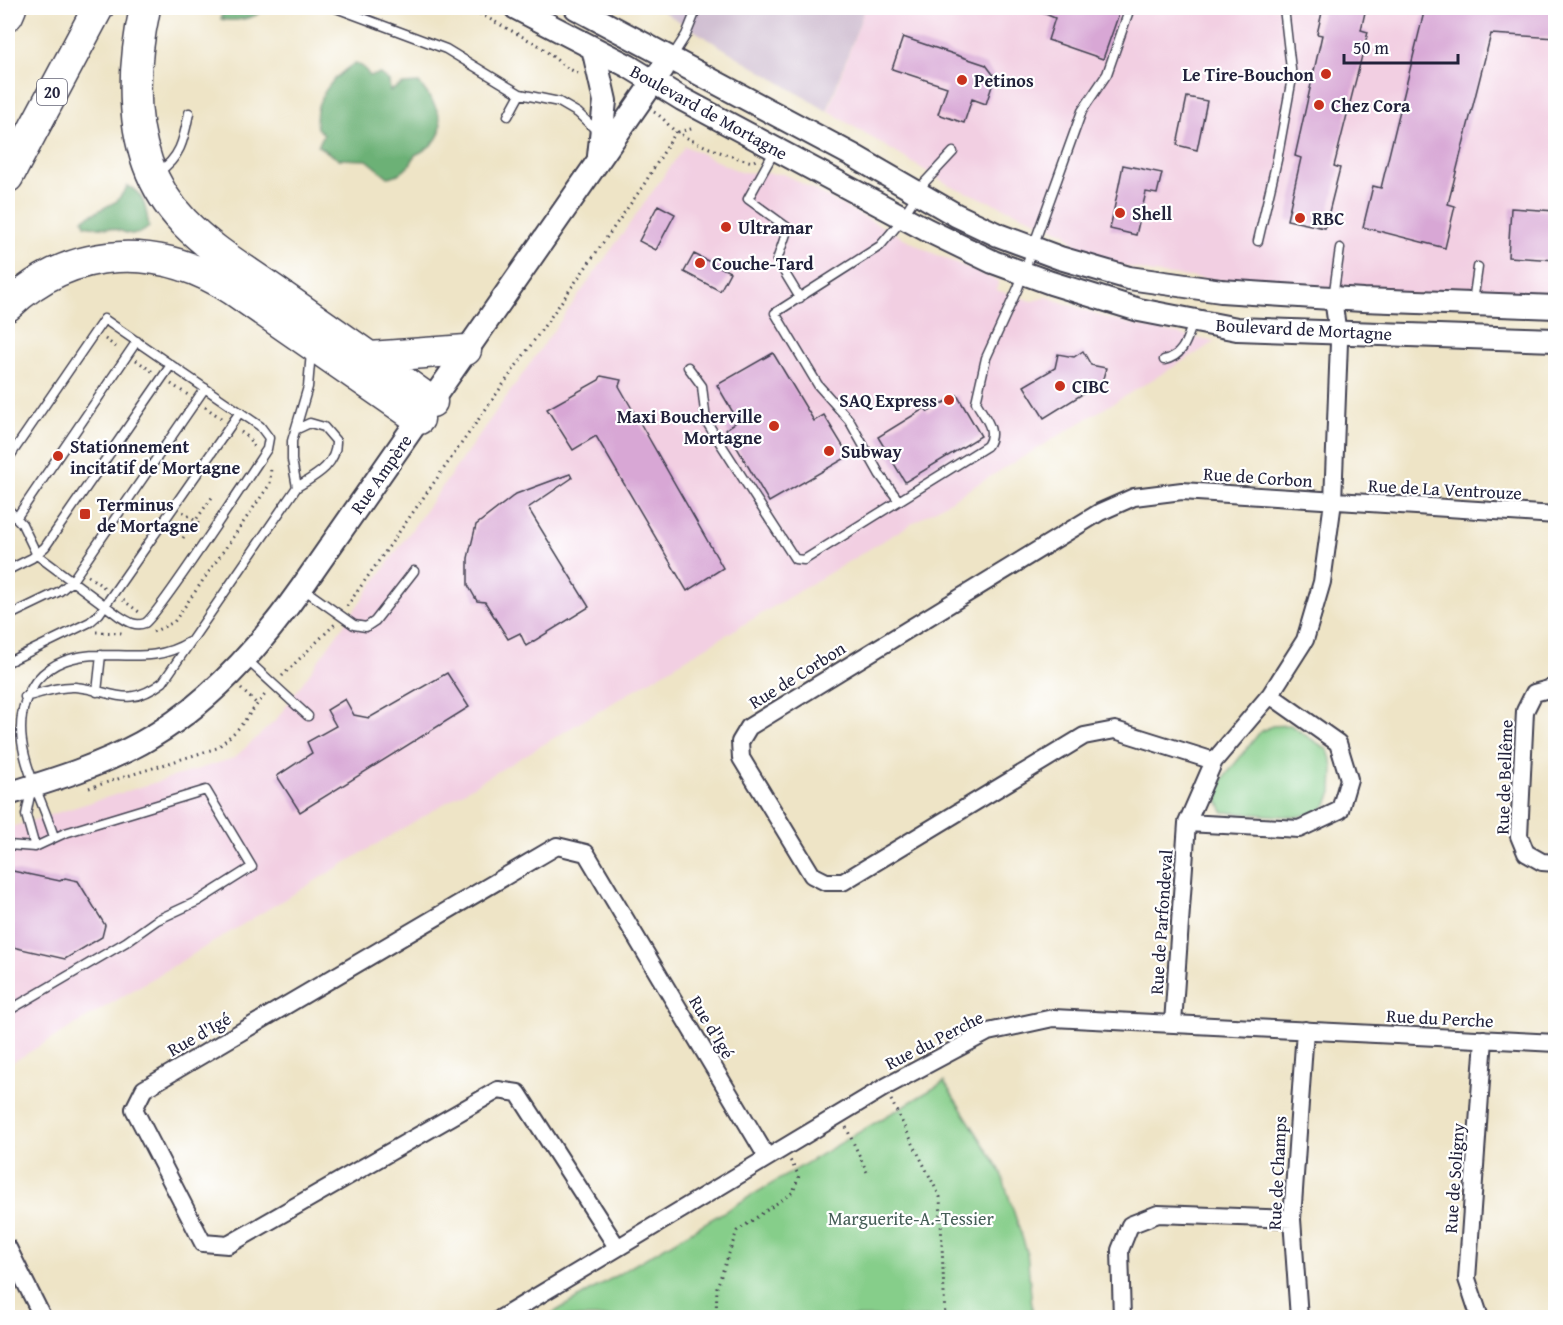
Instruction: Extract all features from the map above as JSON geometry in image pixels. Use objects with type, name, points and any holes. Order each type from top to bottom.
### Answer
[{"type":"highway","points":[[8,15],[11,8]]},
{"type":"highway","name":"20","points":[[8,177],[98,8]]},
{"type":"highway","points":[[145,8],[137,65],[135,107],[141,142],[152,175],[176,212],[204,240],[370,357],[426,411]]},
{"type":"highway","points":[[8,306],[37,283],[74,266],[122,257],[157,258],[191,266],[213,277],[312,345],[426,411]]},
{"type":"highway","points":[[370,357],[466,350]]},
{"type":"main road","name":"Boulevard de Mortagne","points":[[516,8],[654,80],[682,99],[902,217],[979,255],[1023,273],[1139,310],[1237,329],[1556,340]]},
{"type":"main road","name":"Boulevard de Mortagne","points":[[576,8],[977,225],[1031,248],[1129,278],[1221,291],[1556,307]]},
{"type":"main road","points":[[593,48],[605,100],[604,146]]},
{"type":"main road","name":"Rue Ampère","points":[[8,794],[101,762],[142,743],[202,700],[246,658],[302,587],[426,411],[604,146],[671,58]]},
{"type":"street","name":"Rue de Parfondeval","points":[[1173,1023],[1187,823],[1214,761],[1270,695],[1305,640],[1322,582],[1333,502],[1340,333],[1333,298]]},
{"type":"street","name":"Rue de Corbon","points":[[1214,761],[1115,730],[1084,736],[843,882],[826,882],[812,875],[741,758],[740,742],[749,727],[1100,512],[1134,497],[1182,491],[1333,502]]},
{"type":"street","name":"Rue de La Ventrouze","points":[[1333,502],[1556,515]]},
{"type":"street","name":"Rue de Bellême","points":[[1556,687],[1534,693],[1526,711],[1519,836],[1526,854],[1542,862],[1556,863]]},
{"type":"street","points":[[1187,823],[1299,829],[1340,810],[1349,779],[1338,743],[1270,695]]},
{"type":"street","name":"Rue d'Igé","points":[[617,1247],[518,1093],[498,1090],[228,1245],[203,1243],[134,1109],[144,1089],[557,846],[586,853],[767,1157]]},
{"type":"street","name":"Rue du Perche","points":[[501,1317],[885,1087],[988,1032],[1053,1018],[1556,1043]]},
{"type":"street","name":"Rue de Champs","points":[[1299,1317],[1292,1220],[1305,1030]]},
{"type":"street","name":"Rue de Soligny","points":[[1480,1317],[1467,1279],[1484,1040]]},
{"type":"street","points":[[1122,1317],[1120,1250],[1130,1225],[1158,1214],[1292,1220]]},
{"type":"street","points":[[8,1248],[43,1317]]},
{"type":"lane","points":[[336,8],[446,49],[520,94],[559,102],[578,113],[604,146]]},
{"type":"lane","points":[[671,58],[686,35],[697,8]]},
{"type":"lane","points":[[688,367],[702,386],[706,421],[795,559],[804,560],[987,446],[993,431],[976,402],[986,358],[1023,273],[1082,111],[1107,74],[1130,8]]},
{"type":"lane","points":[[1258,242],[1292,78],[1284,8]]},
{"type":"lane","points":[[508,116],[520,94]]},
{"type":"lane","points":[[152,175],[174,160],[180,150],[189,113]]},
{"type":"lane","points":[[775,150],[748,199],[788,228],[777,260],[800,298]]},
{"type":"lane","points":[[899,501],[880,475],[849,420],[818,385],[775,313],[880,246],[918,194],[953,153]]},
{"type":"lane","points":[[1333,298],[1340,248]]},
{"type":"lane","points":[[1473,304],[1478,267]]},
{"type":"lane","points":[[8,459],[104,319],[264,428],[269,438],[268,446],[150,619],[144,623],[128,622],[37,555],[17,517],[8,508]]},
{"type":"lane","points":[[1164,360],[1172,359],[1185,347],[1193,321]]},
{"type":"lane","points":[[17,517],[137,341]]},
{"type":"lane","points":[[297,487],[291,448],[308,387],[312,345]]},
{"type":"lane","points":[[8,570],[37,555],[50,542],[171,364]]},
{"type":"lane","points":[[8,616],[60,591],[72,581],[205,388]]},
{"type":"lane","points":[[8,662],[90,622],[106,606],[240,412]]},
{"type":"lane","points":[[25,697],[62,688],[78,687],[124,699],[143,695],[163,682],[297,487],[326,467],[332,460],[336,447],[333,435],[324,427],[310,423],[297,429]]},
{"type":"lane","points":[[302,587],[354,625],[366,627],[375,621],[414,572]]},
{"type":"lane","points":[[54,837],[45,807],[32,787],[18,740],[15,724],[25,697],[42,675],[60,662],[75,657],[161,655],[190,642]]},
{"type":"lane","points":[[97,692],[101,655]]},
{"type":"lane","points":[[246,658],[308,716]]},
{"type":"lane","points":[[32,787],[26,815],[34,847]]},
{"type":"lane","points":[[8,845],[34,847],[54,837],[206,790],[252,867],[198,901],[176,909],[126,942],[8,1011]]},
{"type":"path","points":[[469,8],[540,46],[564,66],[589,78]]},
{"type":"path","name":"Boulevard de Mortagne","points":[[670,123],[676,132],[718,152],[752,162]]},
{"type":"path","points":[[347,606],[643,186],[676,132],[699,126]]},
{"type":"path","points":[[101,336],[121,350]]},
{"type":"path","points":[[135,360],[155,373]]},
{"type":"path","points":[[169,382],[190,396]]},
{"type":"path","points":[[204,406],[223,419]]},
{"type":"path","points":[[237,429],[248,437],[251,446],[259,452]]},
{"type":"path","points":[[183,538],[213,495]]},
{"type":"path","points":[[191,518],[201,525]]},
{"type":"path","points":[[219,537],[229,544]]},
{"type":"path","points":[[87,575],[106,589]]},
{"type":"path","points":[[121,599],[146,616]]},
{"type":"path","points":[[282,676],[333,626]]},
{"type":"path","points":[[236,694],[241,689],[258,704]]},
{"type":"path","points":[[83,790],[217,748],[237,730],[265,695]]},
{"type":"path","points":[[885,1087],[940,1197],[945,1317]]},
{"type":"path","points":[[840,1115],[867,1172]]},
{"type":"path","points":[[716,1317],[717,1287],[737,1232],[793,1192],[798,1176],[784,1148]]},
{"type":"shaded area","points":[[657,8],[865,8],[827,111]]},
{"type":"shaded area","points":[[865,8],[1555,8],[1555,303],[1282,287],[1153,273],[1083,255],[1066,233],[949,185],[828,111]]},
{"type":"shaded area","points":[[685,146],[740,172],[784,174],[928,251],[998,281],[997,290],[1032,301],[1047,297],[1110,319],[1215,342],[8,1065],[8,828],[234,758],[276,720]]},
{"type":"green space","points":[[227,8],[262,8],[263,10],[255,16],[244,19],[221,19]]},
{"type":"green space","points":[[355,63],[363,67],[370,76],[380,74],[389,81],[390,91],[403,84],[419,83],[438,113],[441,123],[436,140],[428,148],[415,155],[408,167],[397,175],[388,177],[367,160],[338,159],[318,146],[324,134],[317,128],[316,118],[321,99],[332,83]]},
{"type":"green space","points":[[128,186],[134,189],[141,198],[146,208],[149,227],[139,233],[130,234],[110,228],[85,225],[83,219],[117,201]]},
{"type":"green space","points":[[1290,725],[1328,750],[1333,766],[1332,792],[1327,804],[1319,812],[1296,817],[1223,812],[1218,800],[1222,780],[1260,732],[1272,726]]},
{"type":"green space","name":"Marguerite-A.-Tessier","points":[[944,1082],[1000,1170],[1027,1252],[1033,1317],[546,1317]]},
{"type":"building","points":[[1030,8],[1121,8],[1103,59],[1048,40],[1055,18]]},
{"type":"building","points":[[1323,8],[1366,8],[1361,30],[1368,32],[1334,166],[1340,168],[1325,228],[1287,220],[1301,158],[1295,156],[1322,35],[1317,34]]},
{"type":"building","points":[[1425,8],[1556,8],[1556,38],[1491,34],[1448,204],[1455,206],[1445,248],[1363,227],[1373,186],[1381,188]]},
{"type":"building","points":[[903,37],[986,65],[995,77],[986,104],[972,99],[964,123],[938,114],[947,87],[892,69]]},
{"type":"building","points":[[1187,97],[1207,101],[1197,150],[1177,145]]},
{"type":"building","points":[[1123,165],[1162,173],[1157,194],[1146,192],[1136,235],[1110,229]]},
{"type":"building","points":[[658,205],[675,214],[656,250],[639,241]]},
{"type":"building","points":[[1511,208],[1556,211],[1556,260],[1508,257]]},
{"type":"building","name":"Couche-Tard","points":[[694,254],[730,272],[720,291],[684,272]]},
{"type":"building","points":[[1083,351],[1091,365],[1106,368],[1102,382],[1044,418],[1024,386],[1055,368],[1058,354],[1074,357]]},
{"type":"building","points":[[773,353],[814,421],[824,415],[849,456],[769,502],[726,429],[738,421],[717,385]]},
{"type":"building","points":[[601,376],[621,380],[619,386],[723,568],[687,591],[596,436],[573,450],[547,409],[599,380]]},
{"type":"building","points":[[957,395],[981,436],[905,482],[878,437],[925,408],[928,412]]},
{"type":"building","points":[[570,474],[572,478],[528,508],[589,607],[526,646],[520,633],[508,639],[485,602],[477,601],[468,585],[468,558],[476,525],[516,494]]},
{"type":"building","points":[[447,673],[469,707],[300,812],[277,776],[312,753],[307,742],[336,726],[327,710],[345,699],[354,715],[369,718]]},
{"type":"building","points":[[8,870],[60,881],[65,878],[78,881],[105,925],[102,937],[65,959],[8,946]]},
{"type":"place","name":"Le Tire-Bouchon","points":[[1326,74]]},
{"type":"place","name":"Petinos","points":[[962,80]]},
{"type":"place","name":"Chez Cora","points":[[1319,105]]},
{"type":"place","name":"Shell","points":[[1120,213]]},
{"type":"place","name":"RBC","points":[[1300,218]]},
{"type":"place","name":"Ultramar","points":[[726,227]]},
{"type":"place","name":"Couche-Tard","points":[[700,263]]},
{"type":"place","name":"CIBC","points":[[1060,386]]},
{"type":"place","name":"SAQ Express","points":[[949,400]]},
{"type":"place","name":"Maxi Boucherville Mortagne","points":[[774,426]]},
{"type":"place","name":"Subway","points":[[829,451]]},
{"type":"place","name":"Stationnement incitatif de Mortagne","points":[[58,456]]},
{"type":"place","name":"Terminus de Mortagne","points":[[85,514]]}]
